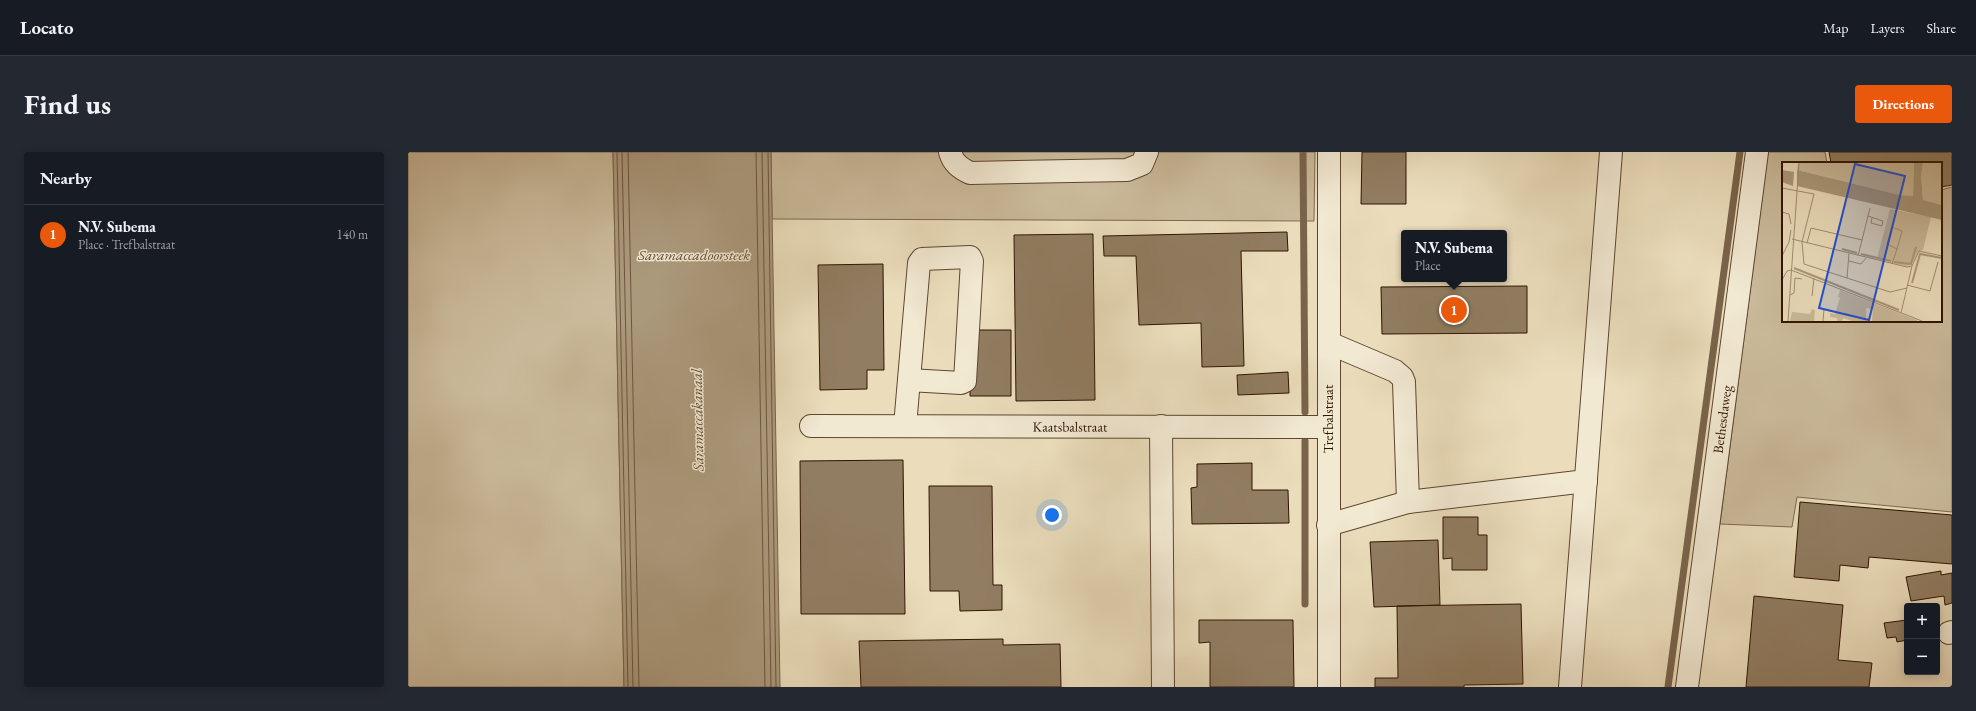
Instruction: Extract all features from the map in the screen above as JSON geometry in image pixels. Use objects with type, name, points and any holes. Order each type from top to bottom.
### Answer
[{"type":"street","points":[[950,152],[952,158],[960,168],[970,173],[1127,170],[1142,164],[1147,152]]},
{"type":"street","name":"Trefbalstraat","points":[[1329,152],[1329,687]]},
{"type":"street","points":[[1570,687],[1610,152]]},
{"type":"street","name":"Bethesdaweg","points":[[1687,687],[1757,152]]},
{"type":"street","points":[[905,426],[919,261],[922,259],[970,257],[972,261],[965,381],[961,383],[909,380]]},
{"type":"street","points":[[1329,343],[1395,371],[1402,377],[1404,382],[1408,502]]},
{"type":"street","name":"Kaatsbalstraat","points":[[811,426],[1328,427]]},
{"type":"street","points":[[1161,426],[1163,687]]},
{"type":"street","points":[[1328,525],[1408,502],[1586,481]]},
{"type":"shaded area","points":[[408,152],[613,152],[624,687],[408,687]]},
{"type":"shaded area","points":[[771,152],[1315,152],[1314,221],[772,219]]},
{"type":"shaded area","points":[[1768,152],[1825,152],[1827,162],[1782,162],[1782,322],[1942,322],[1942,190],[1952,187],[1952,512],[1797,497],[1792,527],[1720,524]]},
{"type":"water","name":"Saramaccadoorsteek","points":[[613,152],[771,152],[780,687],[624,687]]},
{"type":"building","points":[[1362,152],[1406,152],[1406,204],[1361,204]]},
{"type":"building","points":[[1829,152],[1952,152],[1952,185],[1942,187],[1942,162],[1831,162]]},
{"type":"building","points":[[1287,232],[1288,251],[1241,251],[1244,366],[1202,367],[1201,323],[1139,325],[1136,256],[1104,256],[1103,236]]},
{"type":"building","points":[[1093,234],[1095,400],[1016,401],[1014,235]]},
{"type":"building","points":[[883,264],[884,370],[867,370],[867,389],[820,390],[818,265]]},
{"type":"building","points":[[1527,286],[1527,333],[1382,334],[1381,287]]},
{"type":"building","points":[[970,330],[1011,330],[1011,396],[970,396]]},
{"type":"building","points":[[1288,372],[1289,393],[1238,395],[1237,375]]},
{"type":"building","points":[[903,460],[905,614],[801,614],[800,461]]},
{"type":"building","points":[[1252,463],[1252,490],[1288,490],[1289,523],[1192,524],[1191,488],[1197,487],[1197,464]]},
{"type":"building","points":[[929,486],[992,486],[993,585],[1002,585],[1002,610],[960,611],[959,591],[930,591]]},
{"type":"building","points":[[1800,502],[1952,515],[1952,564],[1869,557],[1868,568],[1840,565],[1839,581],[1794,577]]},
{"type":"building","points":[[1443,517],[1478,517],[1478,535],[1487,535],[1487,570],[1452,570],[1452,558],[1443,559]]},
{"type":"building","points":[[1438,540],[1440,605],[1374,607],[1370,542]]},
{"type":"building","points":[[1941,571],[1941,575],[1952,573],[1952,603],[1945,605],[1944,596],[1911,601],[1906,577]]},
{"type":"building","points":[[1754,596],[1843,605],[1838,660],[1872,663],[1869,687],[1746,687]]},
{"type":"building","points":[[1521,604],[1523,684],[1464,685],[1464,687],[1375,687],[1375,678],[1398,678],[1397,606]]},
{"type":"building","points":[[1199,620],[1293,620],[1294,687],[1210,687],[1210,642],[1199,643]]},
{"type":"building","points":[[1904,620],[1904,641],[1897,642],[1896,637],[1887,638],[1884,623]]},
{"type":"building","points":[[1003,639],[1003,645],[1060,644],[1061,687],[861,687],[859,641]]},
{"type":"waterway","points":[[1303,152],[1305,412]]},
{"type":"waterway","points":[[1668,687],[1740,152]]},
{"type":"waterway","points":[[1305,441],[1305,604]]},
{"type":"place","name":"N.V. Subema","points":[[1454,310]]},
{"type":"water label","name":"Saramaccakanaal","points":[[697,420]]}]
